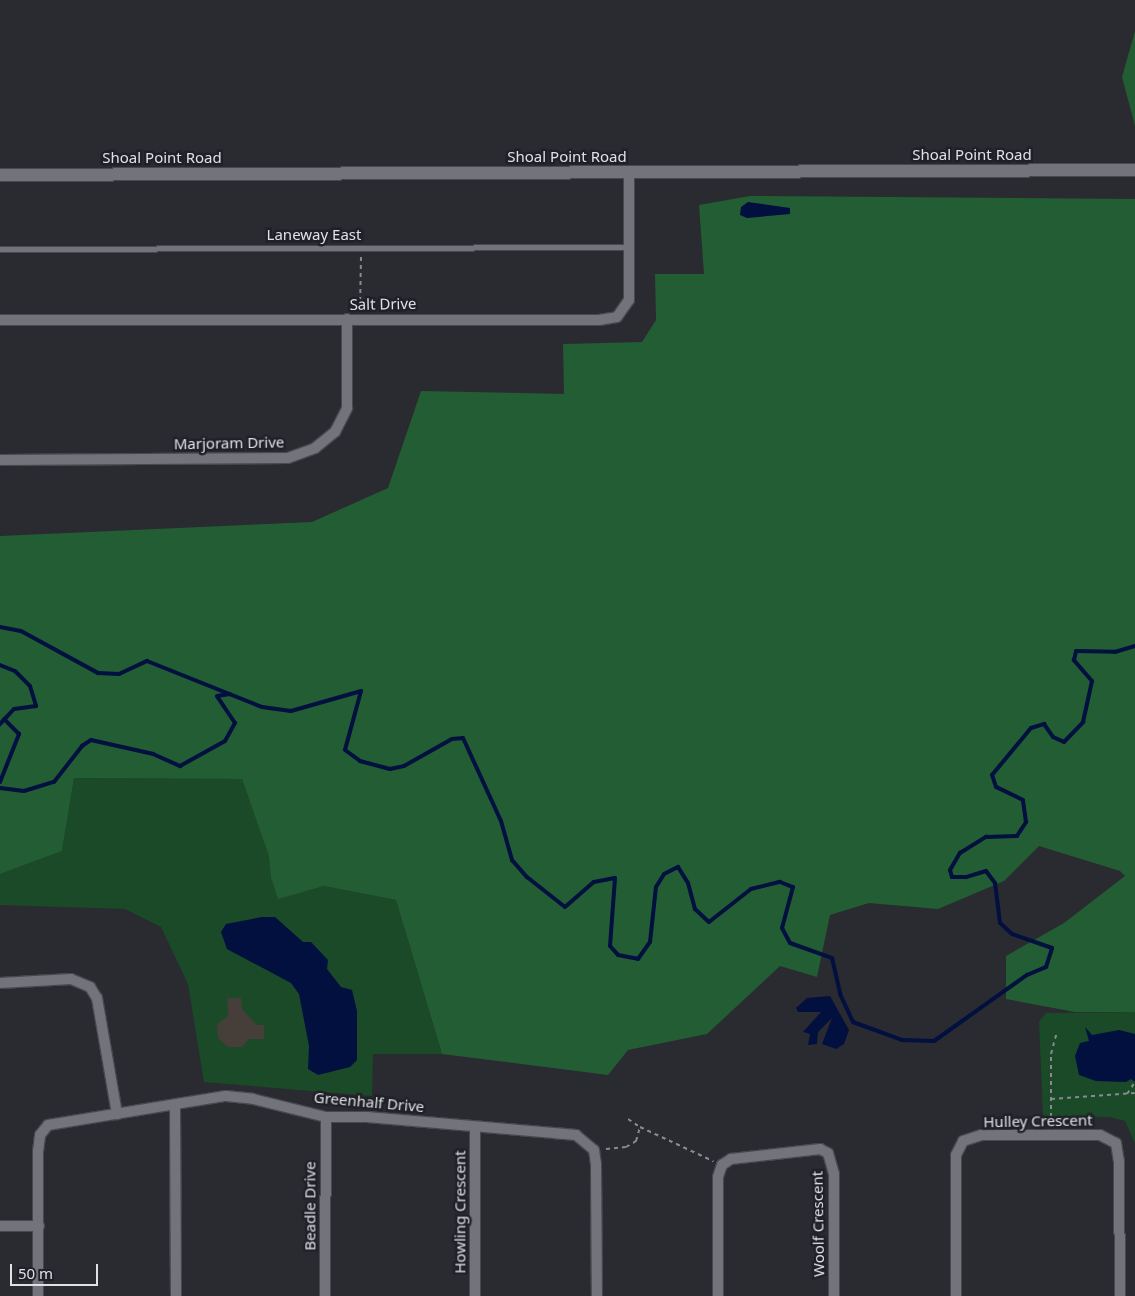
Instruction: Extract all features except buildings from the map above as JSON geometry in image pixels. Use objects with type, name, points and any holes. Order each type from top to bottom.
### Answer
[{"type":"street","name":"Shoal Point Road","points":[[0,175],[1135,170]]},
{"type":"street","name":"Salt Drive","points":[[0,320],[599,320],[617,317],[629,300],[629,173]]},
{"type":"street","name":"Marjoram Drive","points":[[0,460],[288,458],[315,448],[335,432],[347,408],[347,320]]},
{"type":"street","points":[[0,983],[71,979],[90,987],[97,998],[117,1114]]},
{"type":"street","name":"Greenhalf Drive","points":[[38,1296],[40,1135],[48,1126],[61,1121],[175,1106],[226,1096],[253,1099],[326,1117],[367,1117],[576,1135],[594,1150]]},
{"type":"street","points":[[175,1106],[176,1296]]},
{"type":"street","name":"Beadle Drive","points":[[325,1296],[326,1117]]},
{"type":"street","name":"Howling Crescent","points":[[475,1127],[475,1296]]},
{"type":"street","name":"Hulley Crescent","points":[[956,1296],[956,1155],[962,1141],[982,1135],[1100,1135],[1116,1143],[1119,1161],[1120,1296]]},
{"type":"street","name":"Woolf Crescent","points":[[722,1165],[731,1159],[762,1155],[820,1149],[828,1153],[834,1174],[834,1296]]},
{"type":"street","points":[[594,1150],[597,1296]]},
{"type":"street","points":[[718,1296],[718,1177],[722,1165]]},
{"type":"street","points":[[0,1226],[39,1226]]},
{"type":"lane","name":"Laneway East","points":[[0,250],[628,247]]},
{"type":"path","points":[[360,311],[361,248]]},
{"type":"path","points":[[1051,1135],[1051,1054],[1057,1032]]},
{"type":"path","points":[[1127,1094],[1135,1082]]},
{"type":"path","points":[[1051,1099],[1135,1093]]},
{"type":"path","points":[[628,1119],[722,1165]]},
{"type":"path","points":[[594,1150],[626,1147],[636,1141],[640,1126]]},
{"type":"green space","points":[[1135,31],[1135,126],[1122,77]]},
{"type":"green space","points":[[750,196],[1135,199],[1135,1012],[1075,1012],[1006,999],[1006,956],[1064,923],[1125,876],[1120,871],[1039,846],[1004,881],[938,909],[869,903],[830,915],[817,977],[780,966],[707,1034],[628,1050],[608,1075],[442,1054],[396,900],[324,886],[278,899],[271,878],[269,856],[242,779],[74,778],[62,851],[0,874],[0,536],[312,522],[388,488],[421,391],[564,394],[563,344],[642,342],[656,320],[655,274],[704,274],[699,205]]},
{"type":"green space","points":[[74,778],[242,779],[270,856],[271,878],[278,898],[324,886],[396,900],[442,1054],[373,1054],[372,1096],[204,1082],[188,984],[161,927],[125,909],[0,905],[0,874],[62,851]]},
{"type":"green space","points":[[1135,1012],[1135,1143],[1125,1121],[1110,1117],[1043,1116],[1039,1022],[1046,1013]]},
{"type":"shaded area","points":[[748,202],[790,208],[790,214],[747,218],[740,215],[741,207]]},
{"type":"shaded area","points":[[262,917],[275,917],[303,942],[311,942],[328,960],[327,969],[341,987],[352,990],[357,1011],[357,1060],[350,1067],[318,1075],[308,1069],[309,1046],[299,994],[291,983],[227,949],[221,932],[226,924]]},
{"type":"shaded area","points":[[830,996],[849,1030],[844,1044],[836,1049],[822,1044],[832,1018],[818,1032],[817,1044],[808,1045],[810,1034],[803,1032],[821,1012],[798,1012],[796,1008],[807,998]]},
{"type":"shaded area","points":[[1085,1027],[1092,1035],[1119,1030],[1135,1034],[1135,1082],[1131,1079],[1126,1082],[1096,1081],[1079,1075],[1075,1056],[1080,1043],[1089,1041]]},
{"type":"waterway","points":[[0,627],[21,631],[98,673],[119,674],[147,661],[262,707],[291,711],[361,691],[345,750],[360,761],[390,769],[404,766],[452,739],[463,738],[501,821],[512,860],[527,877],[565,907],[594,882],[615,878],[610,946],[618,955],[638,959],[650,942],[656,887],[664,874],[678,867],[688,883],[695,909],[709,922],[751,889],[780,882],[793,887],[782,928],[790,943],[832,958],[840,994],[853,1022],[902,1040],[934,1041],[1027,975],[1046,967],[1052,948],[1012,934],[1000,923],[995,883],[986,871],[966,877],[952,877],[950,870],[960,853],[986,837],[1017,836],[1026,822],[1023,800],[996,787],[992,775],[1031,728],[1044,724],[1053,737],[1064,742],[1083,722],[1092,681],[1074,660],[1076,651],[1115,652],[1135,646]]},
{"type":"waterway","points":[[0,665],[15,671],[30,686],[36,706],[14,709],[0,724]]},
{"type":"waterway","points":[[0,788],[24,791],[54,782],[82,746],[91,740],[153,754],[180,766],[225,741],[235,723],[217,696],[230,694]]},
{"type":"waterway","points":[[0,782],[19,734],[4,719]]}]
